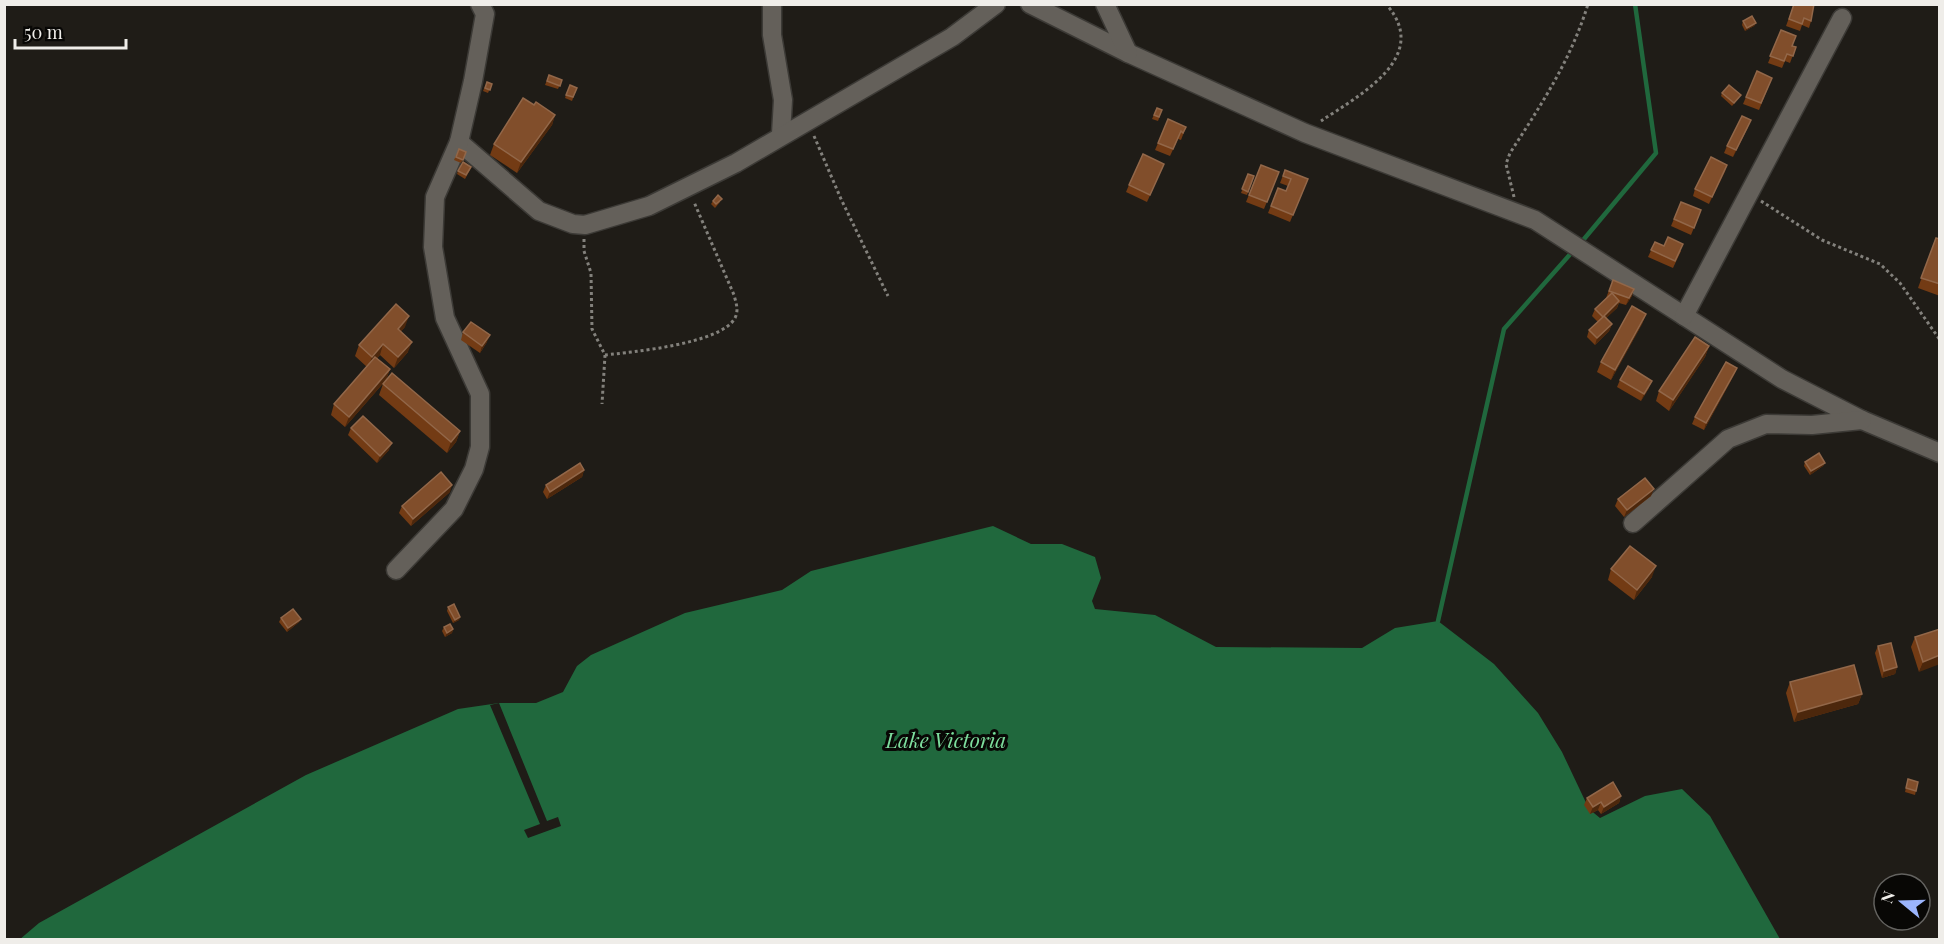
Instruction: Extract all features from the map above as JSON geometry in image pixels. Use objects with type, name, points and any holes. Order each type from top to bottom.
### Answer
[{"type":"street","points":[[396,570],[454,509],[474,469],[480,447],[480,394],[445,318],[433,248],[435,197],[459,142],[473,81],[485,14],[480,4]]},
{"type":"street","points":[[772,4],[772,34],[783,100],[781,134]]},
{"type":"street","points":[[459,142],[539,211],[573,224],[585,225],[649,206],[736,163],[781,134],[942,43],[996,4]]},
{"type":"street","points":[[1030,4],[1128,53],[1305,133],[1535,220],[1782,379],[1862,420],[1940,453]]},
{"type":"street","points":[[1105,4],[1128,53]]},
{"type":"street","points":[[1683,316],[1842,18]]},
{"type":"street","points":[[1633,523],[1728,440],[1745,431],[1766,424],[1812,425],[1862,420]]},
{"type":"path","points":[[1305,133],[1378,80],[1397,59],[1401,44],[1398,24],[1386,4]]},
{"type":"path","points":[[1516,213],[1513,186],[1506,164],[1569,56],[1588,4]]},
{"type":"path","points":[[807,120],[841,199],[888,296]]},
{"type":"path","points":[[605,355],[686,343],[720,329],[735,317],[737,309],[734,295],[698,215],[688,186]]},
{"type":"path","points":[[1749,194],[1822,240],[1880,264],[1900,283],[1940,340]]},
{"type":"path","points":[[585,225],[584,250],[591,273],[592,329],[605,355],[602,404]]},
{"type":"water","name":"Lake Victoria","points":[[993,526],[1031,544],[1062,544],[1095,557],[1101,578],[1092,601],[1095,609],[1155,615],[1216,647],[1362,648],[1395,628],[1438,621],[1494,664],[1538,713],[1562,752],[1589,809],[1600,818],[1645,796],[1682,789],[1710,816],[1780,939],[19,940],[39,923],[306,775],[458,709],[499,703],[536,703],[563,692],[577,666],[591,655],[685,613],[782,590],[811,571]]},
{"type":"pier","points":[[499,703],[547,821],[558,817],[561,826],[528,838],[524,830],[540,824],[490,705]]},
{"type":"building","points":[[1794,4],[1814,4],[1811,21],[1804,18],[1802,24],[1789,19]]},
{"type":"building","points":[[1752,16],[1756,23],[1747,28],[1743,21]]},
{"type":"building","points":[[1781,30],[1796,36],[1792,46],[1796,47],[1793,56],[1787,54],[1784,61],[1770,56]]},
{"type":"building","points":[[1757,71],[1772,78],[1761,103],[1746,97]]},
{"type":"building","points":[[549,75],[562,80],[560,86],[547,81]]},
{"type":"building","points":[[487,82],[492,84],[490,90],[485,88]]},
{"type":"building","points":[[570,85],[577,88],[573,97],[566,95]]},
{"type":"building","points":[[1729,85],[1741,95],[1734,103],[1722,93]]},
{"type":"building","points":[[523,98],[534,105],[536,102],[555,115],[521,162],[494,144]]},
{"type":"building","points":[[1157,108],[1162,110],[1159,117],[1154,115]]},
{"type":"building","points":[[1742,116],[1751,120],[1736,150],[1727,146]]},
{"type":"building","points":[[1168,119],[1186,127],[1183,133],[1181,131],[1173,149],[1158,143]]},
{"type":"building","points":[[459,149],[466,152],[463,160],[456,157]]},
{"type":"building","points":[[1143,154],[1164,164],[1150,195],[1129,185]]},
{"type":"building","points":[[1711,157],[1727,165],[1712,197],[1695,189]]},
{"type":"building","points":[[463,162],[471,167],[466,175],[458,171]]},
{"type":"building","points":[[1261,165],[1279,172],[1267,202],[1249,195]]},
{"type":"building","points":[[1285,170],[1308,179],[1293,215],[1271,206],[1278,188],[1286,191],[1291,179],[1283,176]]},
{"type":"building","points":[[1248,174],[1254,176],[1248,192],[1242,189]]},
{"type":"building","points":[[718,195],[722,199],[716,204],[713,201]]},
{"type":"building","points":[[1681,202],[1701,210],[1694,228],[1674,219]]},
{"type":"building","points":[[1668,237],[1683,244],[1675,261],[1651,250],[1655,242],[1664,246]]},
{"type":"building","points":[[1936,238],[1940,239],[1940,284],[1921,278]]},
{"type":"building","points":[[1613,280],[1634,289],[1629,298],[1609,291]]},
{"type":"building","points":[[1612,293],[1619,301],[1604,316],[1612,324],[1597,338],[1589,330],[1603,317],[1595,309]]},
{"type":"building","points":[[396,304],[409,316],[398,329],[412,342],[398,357],[383,344],[372,357],[359,345]]},
{"type":"building","points":[[1632,306],[1646,314],[1615,370],[1601,362]]},
{"type":"building","points":[[471,322],[490,335],[482,346],[463,332]]},
{"type":"building","points":[[1695,337],[1709,346],[1673,400],[1659,391]]},
{"type":"building","points":[[375,357],[390,369],[349,417],[334,404]]},
{"type":"building","points":[[1726,362],[1737,368],[1706,423],[1695,417]]},
{"type":"building","points":[[1628,366],[1652,381],[1644,394],[1620,380]]},
{"type":"building","points":[[392,373],[460,431],[451,442],[383,384]]},
{"type":"building","points":[[363,416],[392,443],[380,456],[351,428]]},
{"type":"building","points":[[1819,453],[1825,463],[1811,471],[1805,462]]},
{"type":"building","points":[[580,463],[584,470],[550,492],[546,485]]},
{"type":"building","points":[[441,472],[452,485],[413,519],[402,506]]},
{"type":"building","points":[[1645,478],[1654,489],[1627,510],[1618,499]]},
{"type":"building","points":[[1630,546],[1656,566],[1637,590],[1611,569]]},
{"type":"building","points":[[454,604],[460,617],[455,620],[448,607]]},
{"type":"building","points":[[293,609],[301,619],[288,628],[281,618]]},
{"type":"building","points":[[450,624],[453,629],[447,633],[444,627]]},
{"type":"building","points":[[1940,629],[1940,655],[1923,662],[1915,637]]},
{"type":"building","points":[[1891,643],[1897,667],[1884,671],[1878,646]]},
{"type":"building","points":[[1854,665],[1862,694],[1798,712],[1790,682]]},
{"type":"building","points":[[1908,779],[1918,782],[1916,791],[1906,788]]},
{"type":"building","points":[[1613,782],[1621,796],[1604,807],[1601,802],[1593,807],[1587,798]]},
{"type":"waterway","points":[[1579,245],[1656,153],[1635,4]]},
{"type":"waterway","points":[[1438,621],[1504,329],[1573,251]]}]
